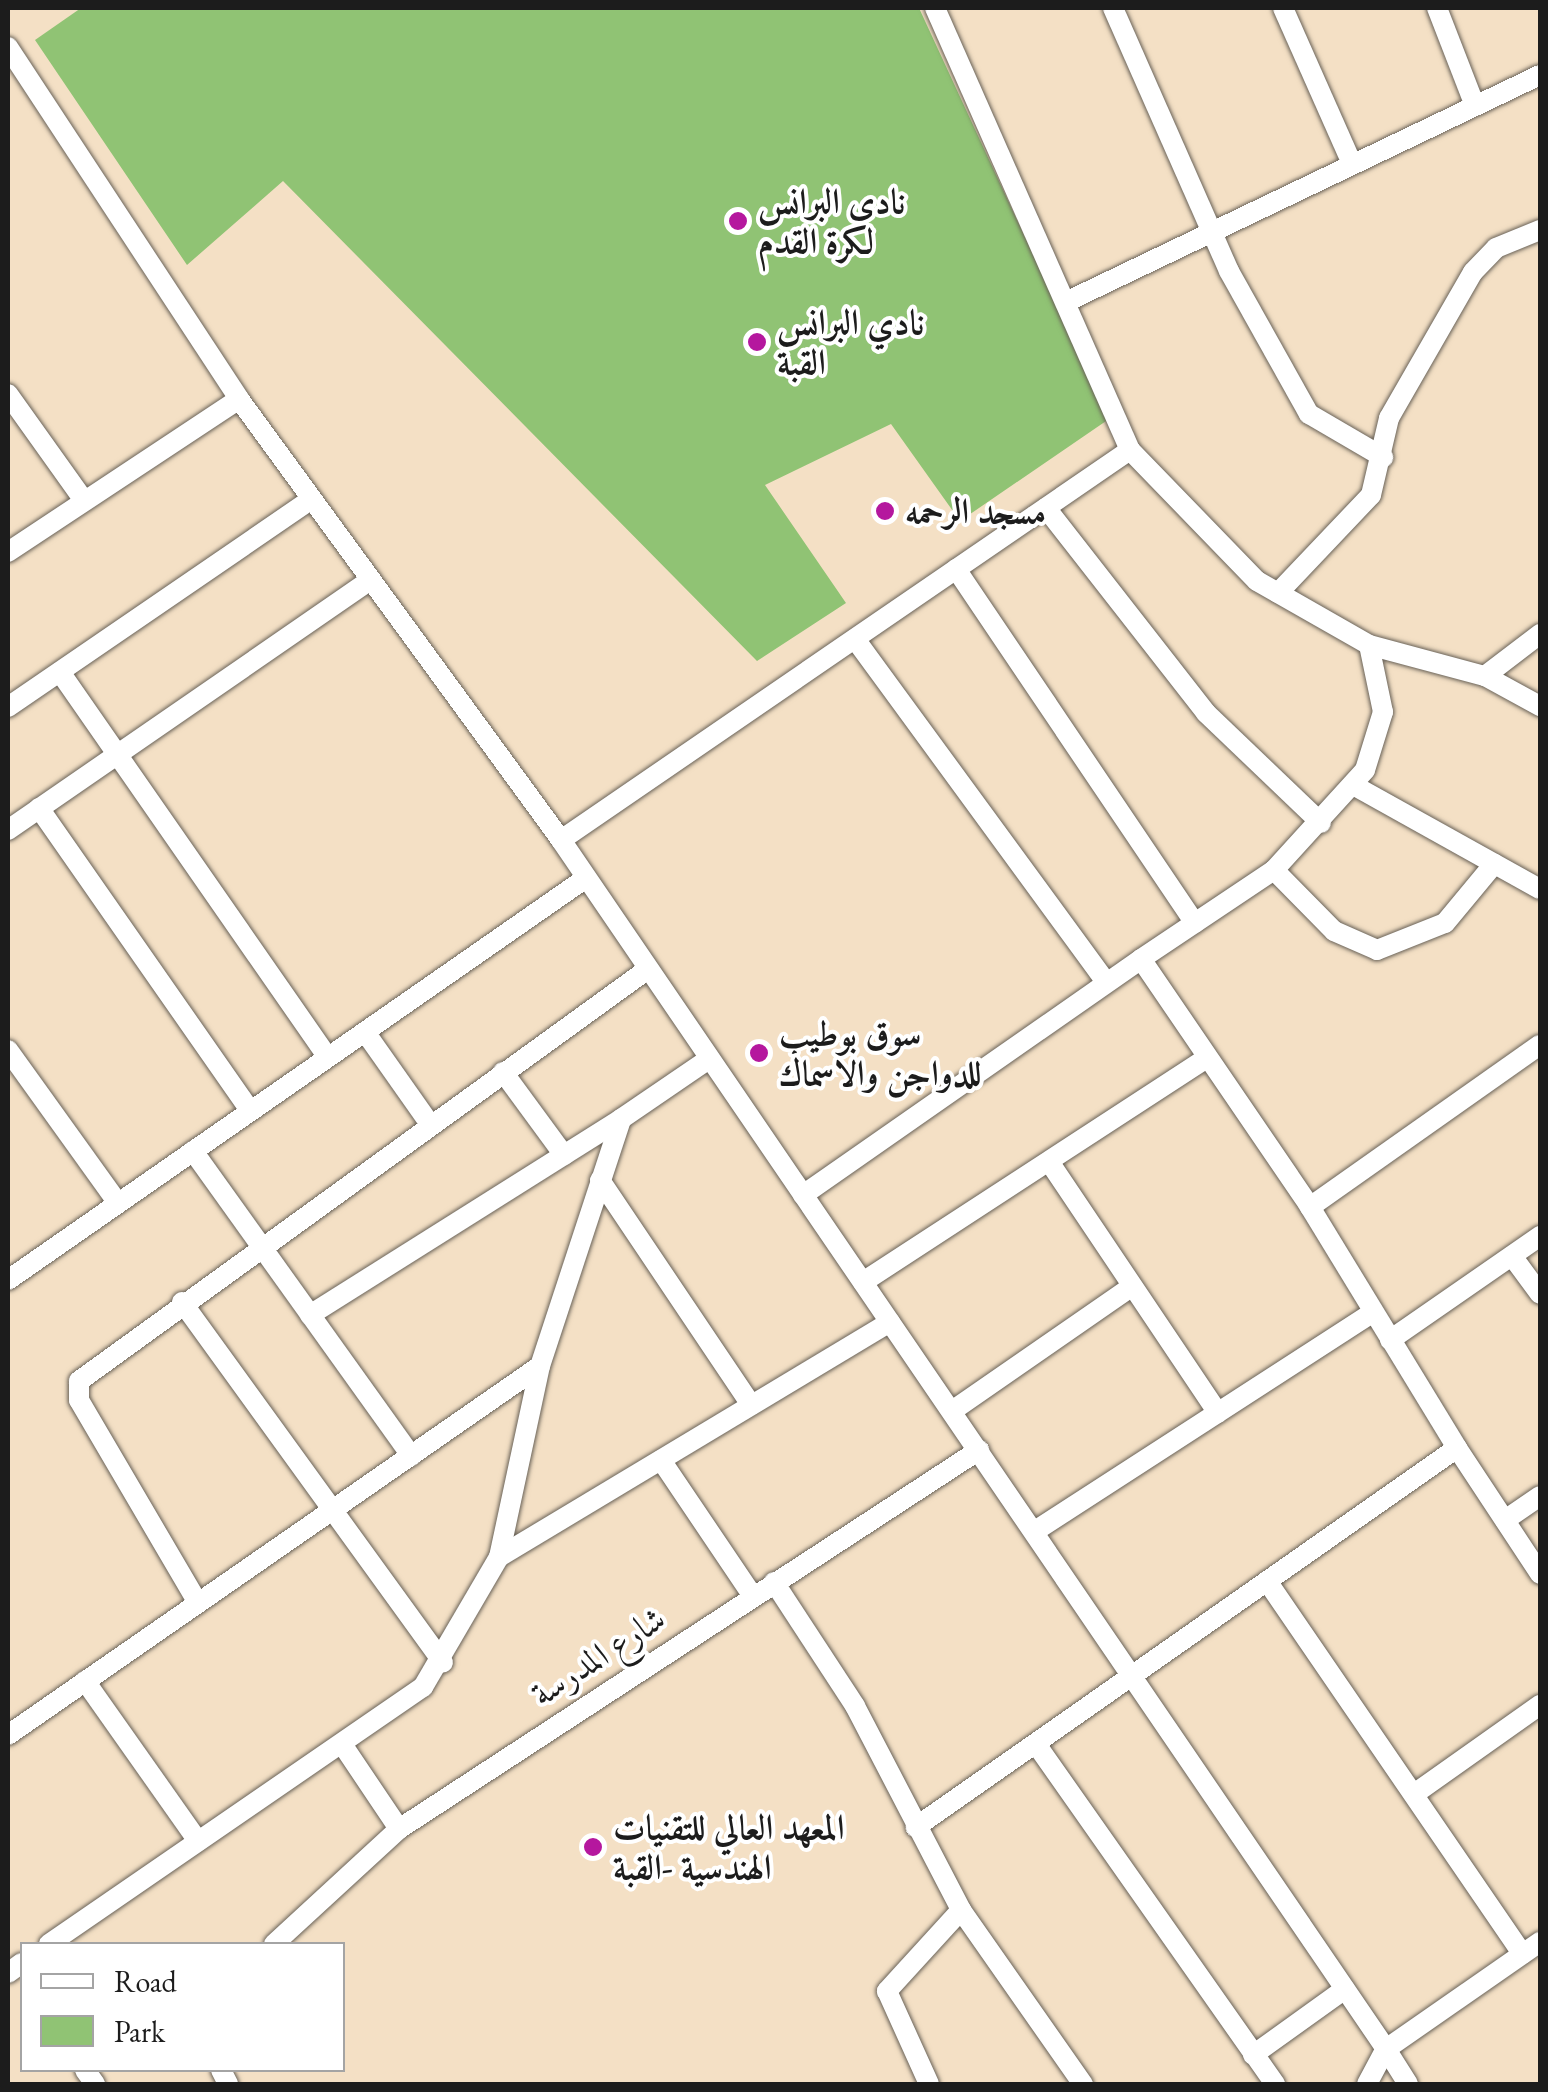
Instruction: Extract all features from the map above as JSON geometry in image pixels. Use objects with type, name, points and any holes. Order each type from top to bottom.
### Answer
[{"type":"street","points":[[935,8],[1068,301],[1130,450],[1214,542],[1278,593],[1370,645],[1485,676],[1540,706]]},
{"type":"street","points":[[1113,8],[1212,234],[1309,414],[1383,457]]},
{"type":"street","points":[[1283,8],[1352,164]]},
{"type":"street","points":[[1437,8],[1476,106]]},
{"type":"street","points":[[8,47],[239,398],[561,840],[1408,2084]]},
{"type":"street","points":[[1068,301],[1540,75]]},
{"type":"street","points":[[1278,593],[1370,495],[1394,407],[1473,272],[1496,248],[1540,230]]},
{"type":"street","points":[[8,394],[83,499]]},
{"type":"street","points":[[8,552],[239,398]]},
{"type":"street","points":[[561,840],[1130,450]]},
{"type":"street","points":[[8,707],[312,499]]},
{"type":"street","points":[[1046,508],[1206,713],[1321,823]]},
{"type":"street","points":[[956,569],[1195,923]]},
{"type":"street","points":[[8,830],[371,580]]},
{"type":"street","points":[[1485,676],[1540,634]]},
{"type":"street","points":[[855,639],[1105,980]]},
{"type":"street","points":[[803,1195],[1105,980],[1274,870],[1353,786],[1381,740],[1370,645]]},
{"type":"street","points":[[60,672],[328,1057]]},
{"type":"street","points":[[1353,786],[1539,885]]},
{"type":"street","points":[[39,808],[250,1111]]},
{"type":"street","points":[[1274,870],[1334,931],[1377,950],[1445,923],[1494,864]]},
{"type":"street","points":[[8,1280],[586,878]]},
{"type":"street","points":[[1141,959],[1310,1206],[1372,1314],[1540,1574]]},
{"type":"street","points":[[198,1603],[77,1391],[88,1371],[648,969]]},
{"type":"street","points":[[365,1032],[430,1124]]},
{"type":"street","points":[[1310,1206],[1540,1045]]},
{"type":"street","points":[[8,1050],[118,1203]]},
{"type":"street","points":[[863,1282],[1207,1058]]},
{"type":"street","points":[[310,1315],[709,1059]]},
{"type":"street","points":[[502,1072],[564,1155]]},
{"type":"street","points":[[52,1942],[344,1747],[443,1663],[499,1557],[540,1366],[621,1119]]},
{"type":"street","points":[[193,1151],[410,1456]]},
{"type":"street","points":[[1050,1163],[1218,1413]]},
{"type":"street","points":[[600,1180],[751,1405]]},
{"type":"street","points":[[1390,1340],[1540,1236]]},
{"type":"street","points":[[1512,1256],[1540,1294]]},
{"type":"street","points":[[952,1411],[1131,1287]]},
{"type":"street","points":[[182,1302],[443,1663]]},
{"type":"street","points":[[1034,1531],[1372,1314]]},
{"type":"street","points":[[499,1557],[890,1322]]},
{"type":"street","points":[[8,1735],[540,1366]]},
{"type":"street","points":[[916,1826],[1457,1448]]},
{"type":"street","name":"شارع المدرسة","points":[[276,1942],[399,1829],[979,1450]]},
{"type":"street","points":[[660,1460],[752,1595]]},
{"type":"street","points":[[1505,1520],[1540,1496]]},
{"type":"street","points":[[1267,1580],[1417,1792],[1522,1954]]},
{"type":"street","points":[[774,1582],[855,1706],[961,1910],[1084,2084]]},
{"type":"street","points":[[85,1682],[198,1841]]},
{"type":"street","points":[[1417,1792],[1540,1704]]},
{"type":"street","points":[[1036,1744],[1275,2084]]},
{"type":"street","points":[[344,1747],[399,1829]]},
{"type":"street","points":[[929,2084],[887,1992],[961,1910]]},
{"type":"street","points":[[1367,2084],[1386,2049],[1540,1942]]},
{"type":"street","points":[[1253,2056],[1345,1989]]},
{"type":"green space","name":"نادي البرانس القبة","points":[[81,8],[919,8],[1109,419],[960,521],[891,424],[765,485],[846,603],[757,661],[283,181],[187,265],[35,40]]},
{"type":"place","name":"نادي البرانس لكرة القدم","points":[[738,221]]},
{"type":"place","name":"نادي البرانس القبة","points":[[757,342]]},
{"type":"place","name":"مسجد الرحمه","points":[[885,511]]},
{"type":"place","name":"سوق بوطيب للدواجن والاسماك","points":[[759,1053]]},
{"type":"place","name":"المعهد العالي للتقنيات الهندسية -القبة","points":[[593,1847]]}]
